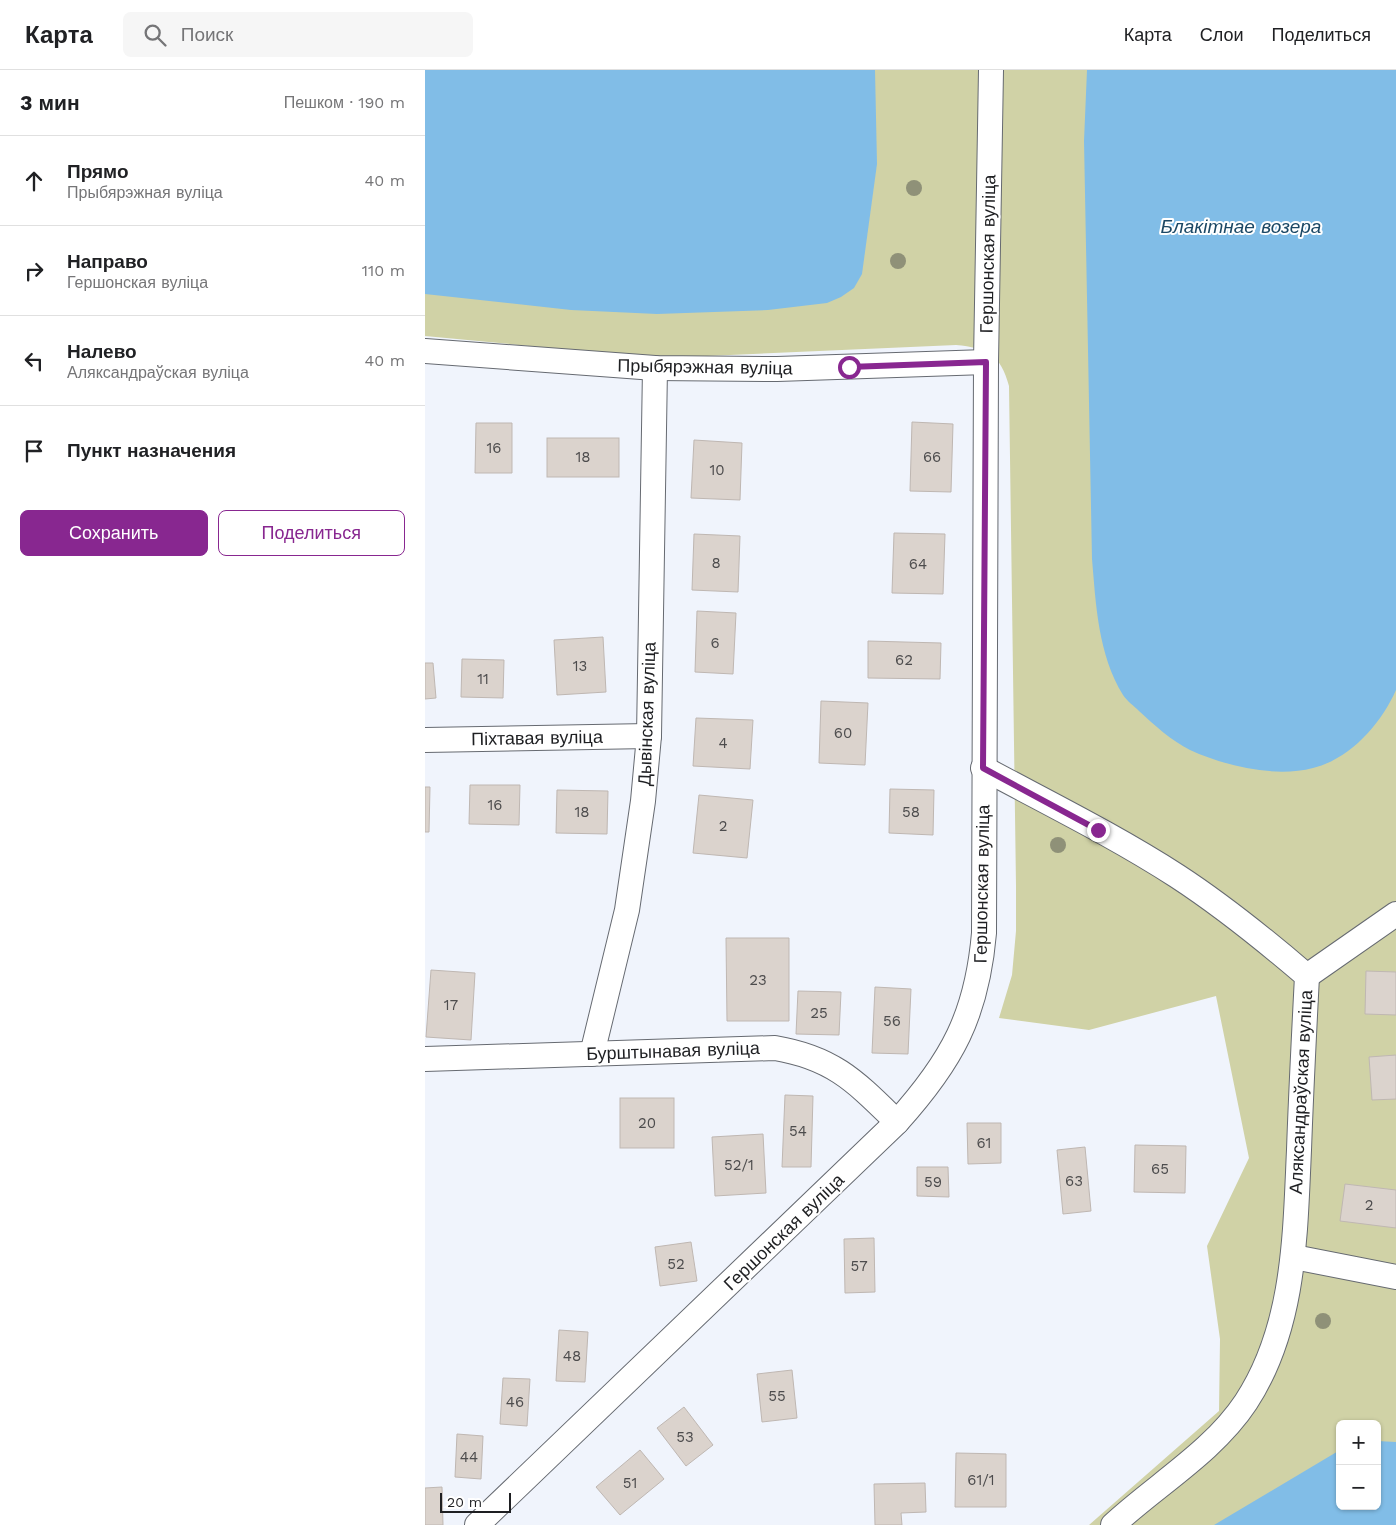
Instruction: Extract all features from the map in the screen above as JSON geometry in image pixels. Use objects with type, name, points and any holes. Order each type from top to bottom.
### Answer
[{"type":"street","name":"Гершонская вуліца","points":[[477,1525],[897,1122],[921,1096],[944,1065],[961,1034],[973,1003],[979,978],[984,933],[983,768],[986,362],[991,70]]},
{"type":"street","name":"Прыбярэжная вуліца","points":[[425,351],[655,368],[777,369],[986,362]]},
{"type":"street","name":"Дывінская вуліца","points":[[592,1054],[629,901],[638,852],[649,736],[655,368]]},
{"type":"street","name":"Піхтавая вуліца","points":[[425,740],[649,736]]},
{"type":"street","name":"Аляксандраўская вуліца","points":[[983,768],[1098,830],[1175,875],[1256,932],[1307,976],[1294,1257],[1278,1334],[1265,1369],[1245,1403],[1224,1430],[1113,1525]]},
{"type":"street","points":[[1307,976],[1396,914]]},
{"type":"street","name":"Бурштынавая вуліца","points":[[425,1059],[775,1048],[803,1053],[827,1063],[846,1074],[897,1122]]},
{"type":"street","points":[[1294,1257],[1396,1277]]},
{"type":"green space","points":[[425,70],[1396,70],[1396,1525],[1089,1525],[1219,1411],[1220,1339],[1207,1246],[1249,1158],[1216,996],[1089,1030],[999,1018],[1012,975],[1016,931],[1009,386],[1002,367],[997,360],[984,351],[956,345],[685,357],[624,355],[425,336]]},
{"type":"water","points":[[425,70],[875,70],[877,164],[862,274],[854,288],[841,297],[827,303],[768,310],[657,314],[571,310],[425,294]]},
{"type":"water","name":"Блакітнае возера","points":[[1087,70],[1396,70],[1396,690],[1382,715],[1363,738],[1339,757],[1313,768],[1283,772],[1250,769],[1219,761],[1190,750],[1163,732],[1126,699],[1108,663],[1100,629],[1092,559],[1084,141]]},
{"type":"water","points":[[1381,1441],[1396,1442],[1396,1525],[1214,1525],[1336,1452],[1336,1510],[1381,1510]]},
{"type":"building","points":[[912,422],[953,424],[951,492],[910,491]]},
{"type":"building","points":[[476,423],[512,423],[512,473],[475,473]]},
{"type":"building","points":[[547,438],[619,438],[619,477],[547,477]]},
{"type":"building","points":[[694,440],[742,443],[740,500],[691,498]]},
{"type":"building","points":[[894,533],[945,534],[943,594],[892,593]]},
{"type":"building","points":[[694,534],[740,536],[738,592],[692,590]]},
{"type":"building","points":[[697,611],[736,613],[733,674],[695,672]]},
{"type":"building","points":[[603,637],[606,692],[557,695],[554,640]]},
{"type":"building","points":[[868,641],[941,643],[940,679],[868,678]]},
{"type":"building","points":[[462,659],[504,660],[503,698],[461,697]]},
{"type":"building","points":[[425,663],[433,663],[436,698],[425,699]]},
{"type":"building","points":[[821,701],[868,703],[865,765],[819,763]]},
{"type":"building","points":[[696,718],[753,720],[750,769],[693,766]]},
{"type":"building","points":[[470,785],[520,785],[519,825],[469,824]]},
{"type":"building","points":[[425,787],[430,787],[429,832],[425,832]]},
{"type":"building","points":[[890,789],[934,790],[933,835],[889,833]]},
{"type":"building","points":[[557,790],[608,791],[607,834],[556,833]]},
{"type":"building","points":[[699,795],[753,800],[747,858],[693,853]]},
{"type":"building","points":[[726,938],[789,938],[789,1021],[727,1021]]},
{"type":"building","points":[[431,970],[475,973],[471,1040],[426,1037]]},
{"type":"building","points":[[1366,971],[1396,972],[1396,1015],[1365,1014]]},
{"type":"building","points":[[875,987],[911,989],[908,1054],[872,1053]]},
{"type":"building","points":[[798,991],[841,992],[839,1035],[796,1034]]},
{"type":"building","points":[[1396,1055],[1396,1099],[1372,1100],[1369,1057]]},
{"type":"building","points":[[785,1095],[813,1096],[811,1167],[782,1167]]},
{"type":"building","points":[[620,1098],[674,1098],[674,1148],[620,1148]]},
{"type":"building","points":[[967,1123],[1001,1123],[1001,1163],[968,1164]]},
{"type":"building","points":[[763,1134],[766,1193],[715,1196],[712,1137]]},
{"type":"building","points":[[1135,1145],[1186,1146],[1185,1193],[1134,1192]]},
{"type":"building","points":[[1085,1147],[1091,1211],[1063,1214],[1057,1150]]},
{"type":"building","points":[[917,1167],[948,1167],[949,1197],[917,1196]]},
{"type":"building","points":[[1345,1184],[1396,1190],[1396,1228],[1340,1221]]},
{"type":"building","points":[[874,1238],[875,1292],[845,1293],[844,1239]]},
{"type":"building","points":[[691,1242],[697,1281],[660,1286],[655,1247]]},
{"type":"building","points":[[559,1330],[588,1332],[585,1382],[556,1381]]},
{"type":"building","points":[[792,1370],[797,1418],[762,1422],[757,1374]]},
{"type":"building","points":[[503,1378],[530,1379],[527,1426],[500,1424]]},
{"type":"building","points":[[684,1407],[713,1445],[686,1466],[657,1428]]},
{"type":"building","points":[[457,1434],[483,1436],[481,1479],[455,1477]]},
{"type":"building","points":[[640,1450],[664,1479],[620,1515],[596,1487]]},
{"type":"building","points":[[956,1453],[1006,1454],[1006,1507],[955,1507]]},
{"type":"building","points":[[925,1483],[926,1512],[901,1513],[902,1525],[875,1525],[874,1484]]},
{"type":"building","points":[[442,1487],[443,1525],[425,1525],[425,1488]]},
{"type":"route","points":[[849,367],[915,363],[986,362],[983,768],[1098,830]]}]
